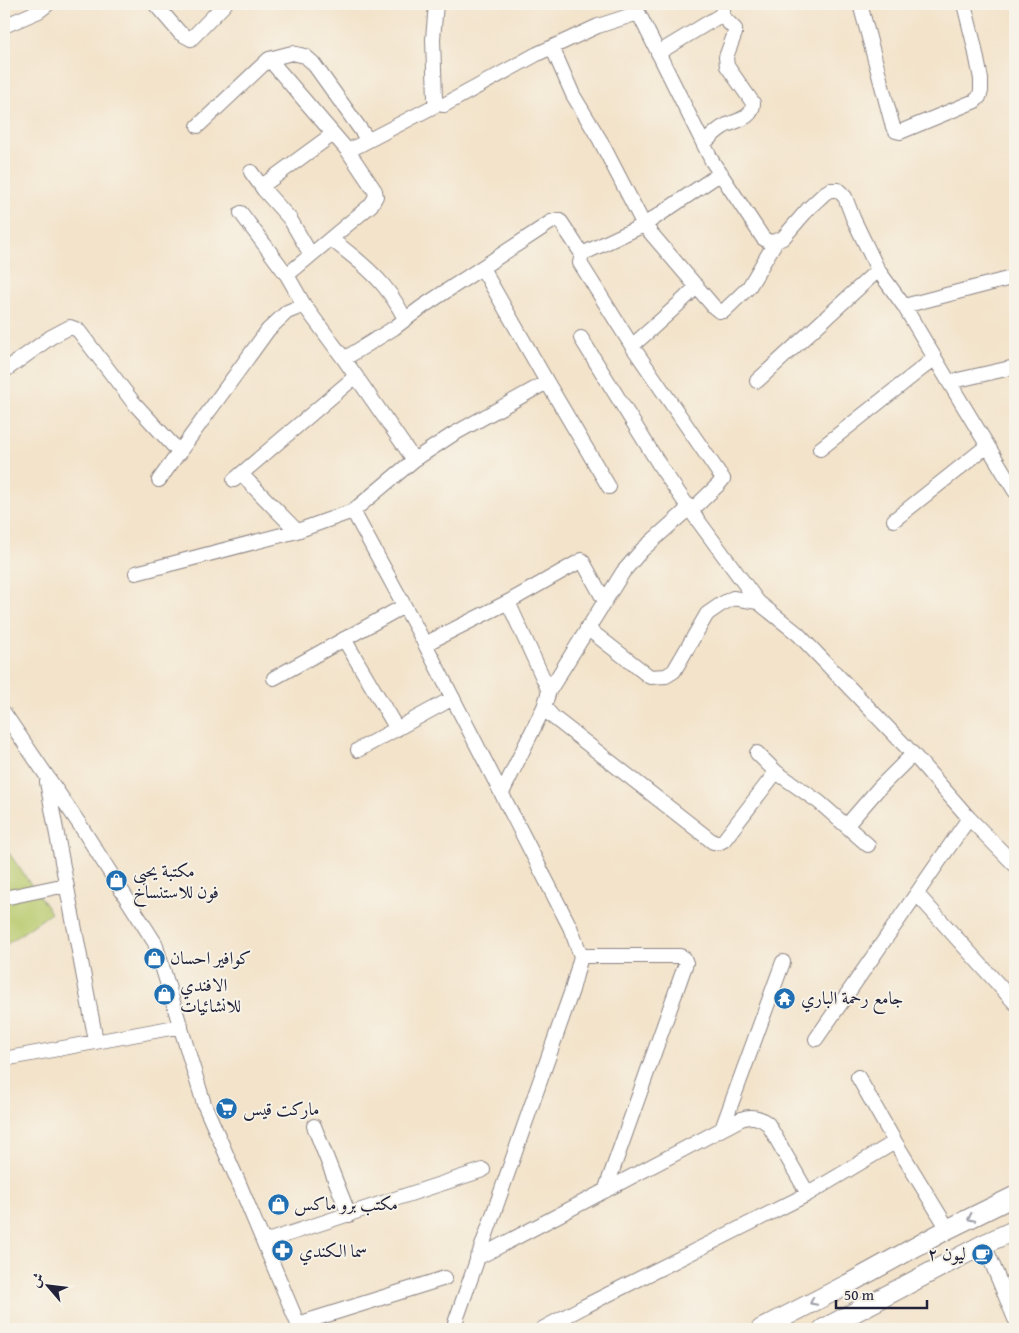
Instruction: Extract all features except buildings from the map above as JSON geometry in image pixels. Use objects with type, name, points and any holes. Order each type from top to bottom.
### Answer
[{"type":"main road","points":[[761,1329],[948,1229],[1015,1196]]},
{"type":"main road","points":[[823,1329],[984,1244],[1015,1230]]},
{"type":"street","points":[[4,26],[39,11],[48,4]]},
{"type":"street","points":[[155,4],[180,33],[190,39],[225,4]]},
{"type":"street","points":[[436,4],[433,39],[436,99],[438,104]]},
{"type":"street","points":[[860,4],[893,127],[896,131],[900,132],[975,101],[979,97],[981,79],[964,4]]},
{"type":"street","points":[[348,151],[438,104],[444,105],[552,47],[636,8],[712,161],[763,238],[769,242],[776,242]]},
{"type":"street","points":[[658,53],[722,10],[735,29],[726,57],[727,66],[753,103],[753,108],[747,117],[725,126],[704,143]]},
{"type":"street","points":[[552,47],[573,95],[600,140],[644,225],[714,307],[719,310],[724,311],[749,287],[776,242],[783,238],[825,193],[830,190],[838,190],[846,196],[853,218],[878,270],[904,306],[1015,491]]},
{"type":"street","points":[[198,126],[269,59],[292,53],[304,56],[313,63],[368,140]]},
{"type":"street","points":[[269,59],[348,151],[376,196],[371,205],[287,275]]},
{"type":"street","points":[[262,186],[333,134]]},
{"type":"street","points":[[251,172],[290,219],[311,256]]},
{"type":"street","points":[[582,254],[644,225],[721,173]]},
{"type":"street","points":[[241,214],[287,275],[304,305],[414,460]]},
{"type":"street","points":[[344,359],[394,328],[551,222],[558,220],[582,254],[580,263],[632,346],[722,479],[719,484],[642,550],[623,572],[549,691],[544,707],[502,793]]},
{"type":"street","points":[[331,239],[352,255],[383,285],[405,319]]},
{"type":"street","points":[[482,268],[609,487]]},
{"type":"street","points":[[757,381],[878,270]]},
{"type":"street","points":[[904,306],[1015,278]]},
{"type":"street","points":[[632,346],[676,308],[697,286]]},
{"type":"street","points":[[160,480],[268,330],[287,312],[304,305]]},
{"type":"street","points":[[4,371],[51,336],[70,327],[78,330],[133,402],[180,453]]},
{"type":"street","points":[[581,338],[662,469],[758,602],[798,634],[913,754],[969,818],[1015,865]]},
{"type":"street","points":[[820,449],[936,358]]},
{"type":"street","points":[[949,382],[1015,367]]},
{"type":"street","points":[[297,532],[238,477],[356,376]]},
{"type":"street","points":[[136,573],[297,532],[353,511],[414,460],[452,435],[547,382]]},
{"type":"street","points":[[894,520],[987,446]]},
{"type":"street","points":[[353,511],[425,644],[502,793],[570,927],[581,956],[572,990],[455,1323],[456,1329]]},
{"type":"street","points":[[425,644],[508,602],[582,560],[604,600]]},
{"type":"street","points":[[587,628],[650,677],[666,676],[674,671],[707,614],[733,598],[758,602]]},
{"type":"street","points":[[508,602],[549,691]]},
{"type":"street","points":[[274,678],[404,606]]},
{"type":"street","points":[[344,639],[397,729]]},
{"type":"street","points":[[358,750],[453,698]]},
{"type":"street","points":[[544,707],[553,717],[713,842],[718,843],[724,840],[776,772]]},
{"type":"street","points":[[5,718],[80,825],[155,942],[204,1104],[299,1327],[445,1278]]},
{"type":"street","points":[[757,754],[776,772],[819,802],[868,845]]},
{"type":"street","points":[[847,825],[879,788],[913,754]]},
{"type":"street","points":[[46,776],[96,1042]]},
{"type":"street","points":[[816,1039],[969,818]]},
{"type":"street","points":[[4,898],[66,885]]},
{"type":"street","points":[[917,894],[1015,1003]]},
{"type":"street","points":[[581,956],[680,956],[684,958],[686,963],[605,1191]]},
{"type":"street","points":[[722,1129],[783,962]]},
{"type":"street","points":[[4,1057],[181,1026]]},
{"type":"street","points":[[858,1077],[894,1142],[948,1229]]},
{"type":"street","points":[[477,1258],[746,1117],[764,1120],[772,1129],[808,1194]]},
{"type":"street","points":[[314,1126],[349,1214]]},
{"type":"street","points":[[542,1329],[808,1194],[894,1142]]},
{"type":"street","points":[[264,1242],[483,1170]]},
{"type":"street","points":[[984,1244],[1015,1320]]},
{"type":"green space","points":[[4,846],[51,913],[4,946]]},
{"type":"place","name":"مكتبة يحيى فون للاستنساخ","points":[[117,881]]},
{"type":"place","name":"كوافير احسان","points":[[154,958]]},
{"type":"place","name":"الافندي للانشائيات","points":[[164,995]]},
{"type":"place","name":"جامع رحمة الباري","points":[[785,998]]},
{"type":"place","name":"ماركت قيس","points":[[227,1109]]},
{"type":"place","name":"مكتب برو ماكس","points":[[278,1204]]},
{"type":"place","name":"سما الكندي","points":[[283,1251]]},
{"type":"place","name":"ليون ٢","points":[[982,1254]]}]
